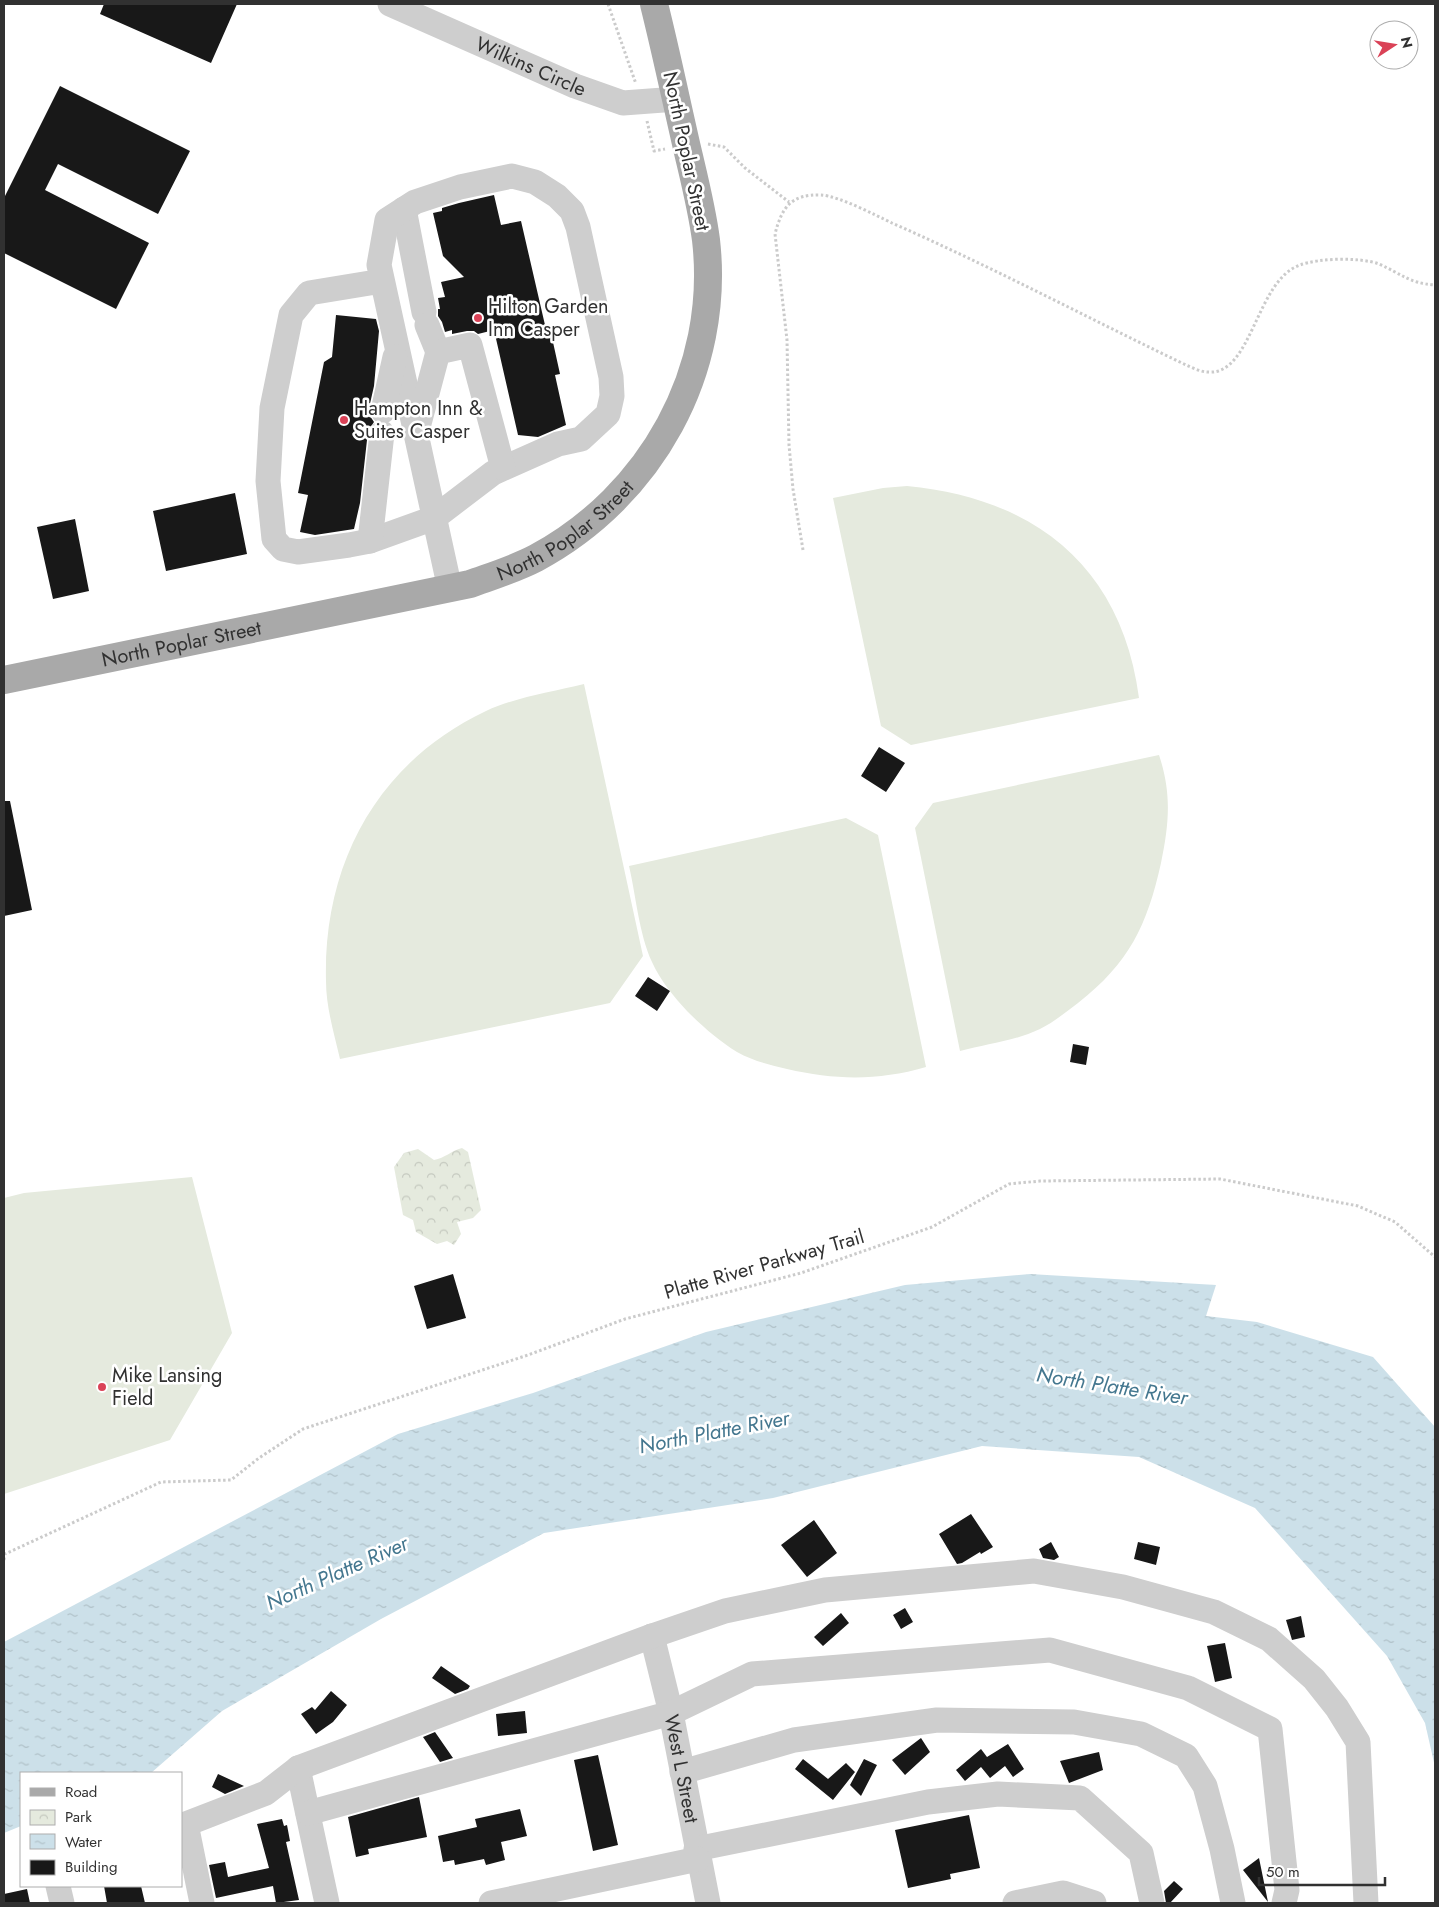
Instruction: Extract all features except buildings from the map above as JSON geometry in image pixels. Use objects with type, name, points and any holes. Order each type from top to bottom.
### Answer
[{"type":"main road","name":"North Poplar Street","points":[[4,680],[470,584],[536,558],[604,511],[638,473],[671,425],[688,389],[698,357],[706,317],[708,281],[706,241],[677,99],[654,4]]},
{"type":"street","name":"Wilkins Circle","points":[[390,4],[576,86],[623,102],[677,99]]},
{"type":"street","points":[[382,281],[308,293],[291,315],[272,408],[268,481],[274,539],[283,548],[298,552],[370,540],[434,518],[493,473],[558,444],[581,439],[608,414],[612,396],[612,377],[578,227],[572,211],[557,196],[535,182],[512,176],[460,187],[415,202],[387,220],[379,265],[382,281],[397,347],[434,518],[450,589]]},
{"type":"street","points":[[404,209],[425,319],[438,352],[416,435]]},
{"type":"street","points":[[438,352],[470,345],[503,468]]},
{"type":"street","points":[[370,540],[383,422],[397,347]]},
{"type":"street","points":[[202,1903],[186,1824],[266,1793],[298,1768],[652,1636],[725,1611],[825,1590],[1034,1571],[1123,1587],[1214,1612],[1268,1639],[1314,1679],[1337,1708],[1358,1742],[1366,1903]]},
{"type":"street","name":"West L Street","points":[[652,1636],[670,1713],[708,1903]]},
{"type":"street","points":[[308,1813],[670,1713],[752,1674],[1050,1650],[1188,1688],[1270,1729],[1287,1890],[1284,1903]]},
{"type":"street","points":[[682,1772],[794,1740],[937,1720],[1074,1722],[1141,1734],[1186,1756],[1205,1786],[1222,1849],[1233,1903]]},
{"type":"street","points":[[298,1768],[327,1903]]},
{"type":"street","points":[[491,1903],[928,1802],[998,1794],[1080,1798],[1141,1853],[1152,1903]]},
{"type":"street","points":[[58,1887],[62,1903]]},
{"type":"street","points":[[1015,1903],[1063,1893],[1094,1903]]},
{"type":"path","points":[[608,4],[642,101],[654,151],[686,145],[708,144],[724,148],[745,168],[789,202]]},
{"type":"path","points":[[803,550],[793,489],[789,445],[788,340],[775,234],[779,218],[789,202],[807,196],[824,195],[842,201],[923,237],[1186,365],[1208,372],[1218,371],[1228,366],[1237,357],[1272,289],[1284,273],[1299,265],[1319,260],[1362,261],[1378,264],[1418,284],[1435,285]]},
{"type":"path","name":"Platte River Parkway Trail","points":[[4,1560],[4,1554],[161,1482],[231,1480],[258,1458],[303,1429],[528,1355],[625,1319],[801,1273],[932,1227],[1009,1184],[1040,1181],[1220,1179],[1358,1206],[1395,1222],[1435,1257]]},
{"type":"green space","points":[[907,486],[953,493],[995,506],[1032,524],[1065,547],[1092,577],[1114,611],[1129,652],[1139,698],[911,745],[881,726],[833,498],[883,488]]},
{"type":"green space","points":[[584,684],[643,956],[610,1003],[340,1059],[327,1000],[328,938],[335,896],[347,857],[364,821],[387,788],[415,758],[448,732],[498,706],[522,698]]},
{"type":"green space","points":[[1159,755],[1166,783],[1168,809],[1164,849],[1149,906],[1133,942],[1123,958],[1096,988],[1045,1026],[1021,1037],[960,1051],[915,828],[933,803]]},
{"type":"green space","points":[[846,818],[878,835],[926,1067],[908,1072],[874,1077],[839,1077],[805,1073],[749,1058],[724,1043],[687,1011],[663,982],[655,969],[648,951],[641,927],[629,866]]},
{"type":"green space","points":[[462,1148],[468,1152],[481,1210],[473,1218],[457,1222],[461,1234],[454,1245],[447,1241],[437,1244],[416,1232],[413,1220],[403,1215],[394,1167],[404,1153],[418,1149],[434,1160]]},
{"type":"green space","name":"Mike Lansing Field","points":[[192,1177],[232,1333],[170,1440],[4,1494],[4,1198],[24,1193]]},
{"type":"water","name":"North Platte River","points":[[1030,1274],[1216,1285],[1206,1316],[1257,1322],[1373,1357],[1435,1427],[1435,1767],[1425,1723],[1387,1656],[1255,1508],[1139,1457],[982,1446],[773,1498],[544,1533],[381,1619],[222,1711],[152,1772],[20,1772],[20,1826],[4,1833],[4,1642],[398,1434],[533,1393],[706,1332],[905,1285]]},
{"type":"place","name":"Hilton Garden Inn Casper","points":[[478,318]]},
{"type":"place","name":"Hampton Inn & Suites Casper","points":[[344,420]]},
{"type":"place","name":"Mike Lansing Field","points":[[102,1387]]}]
